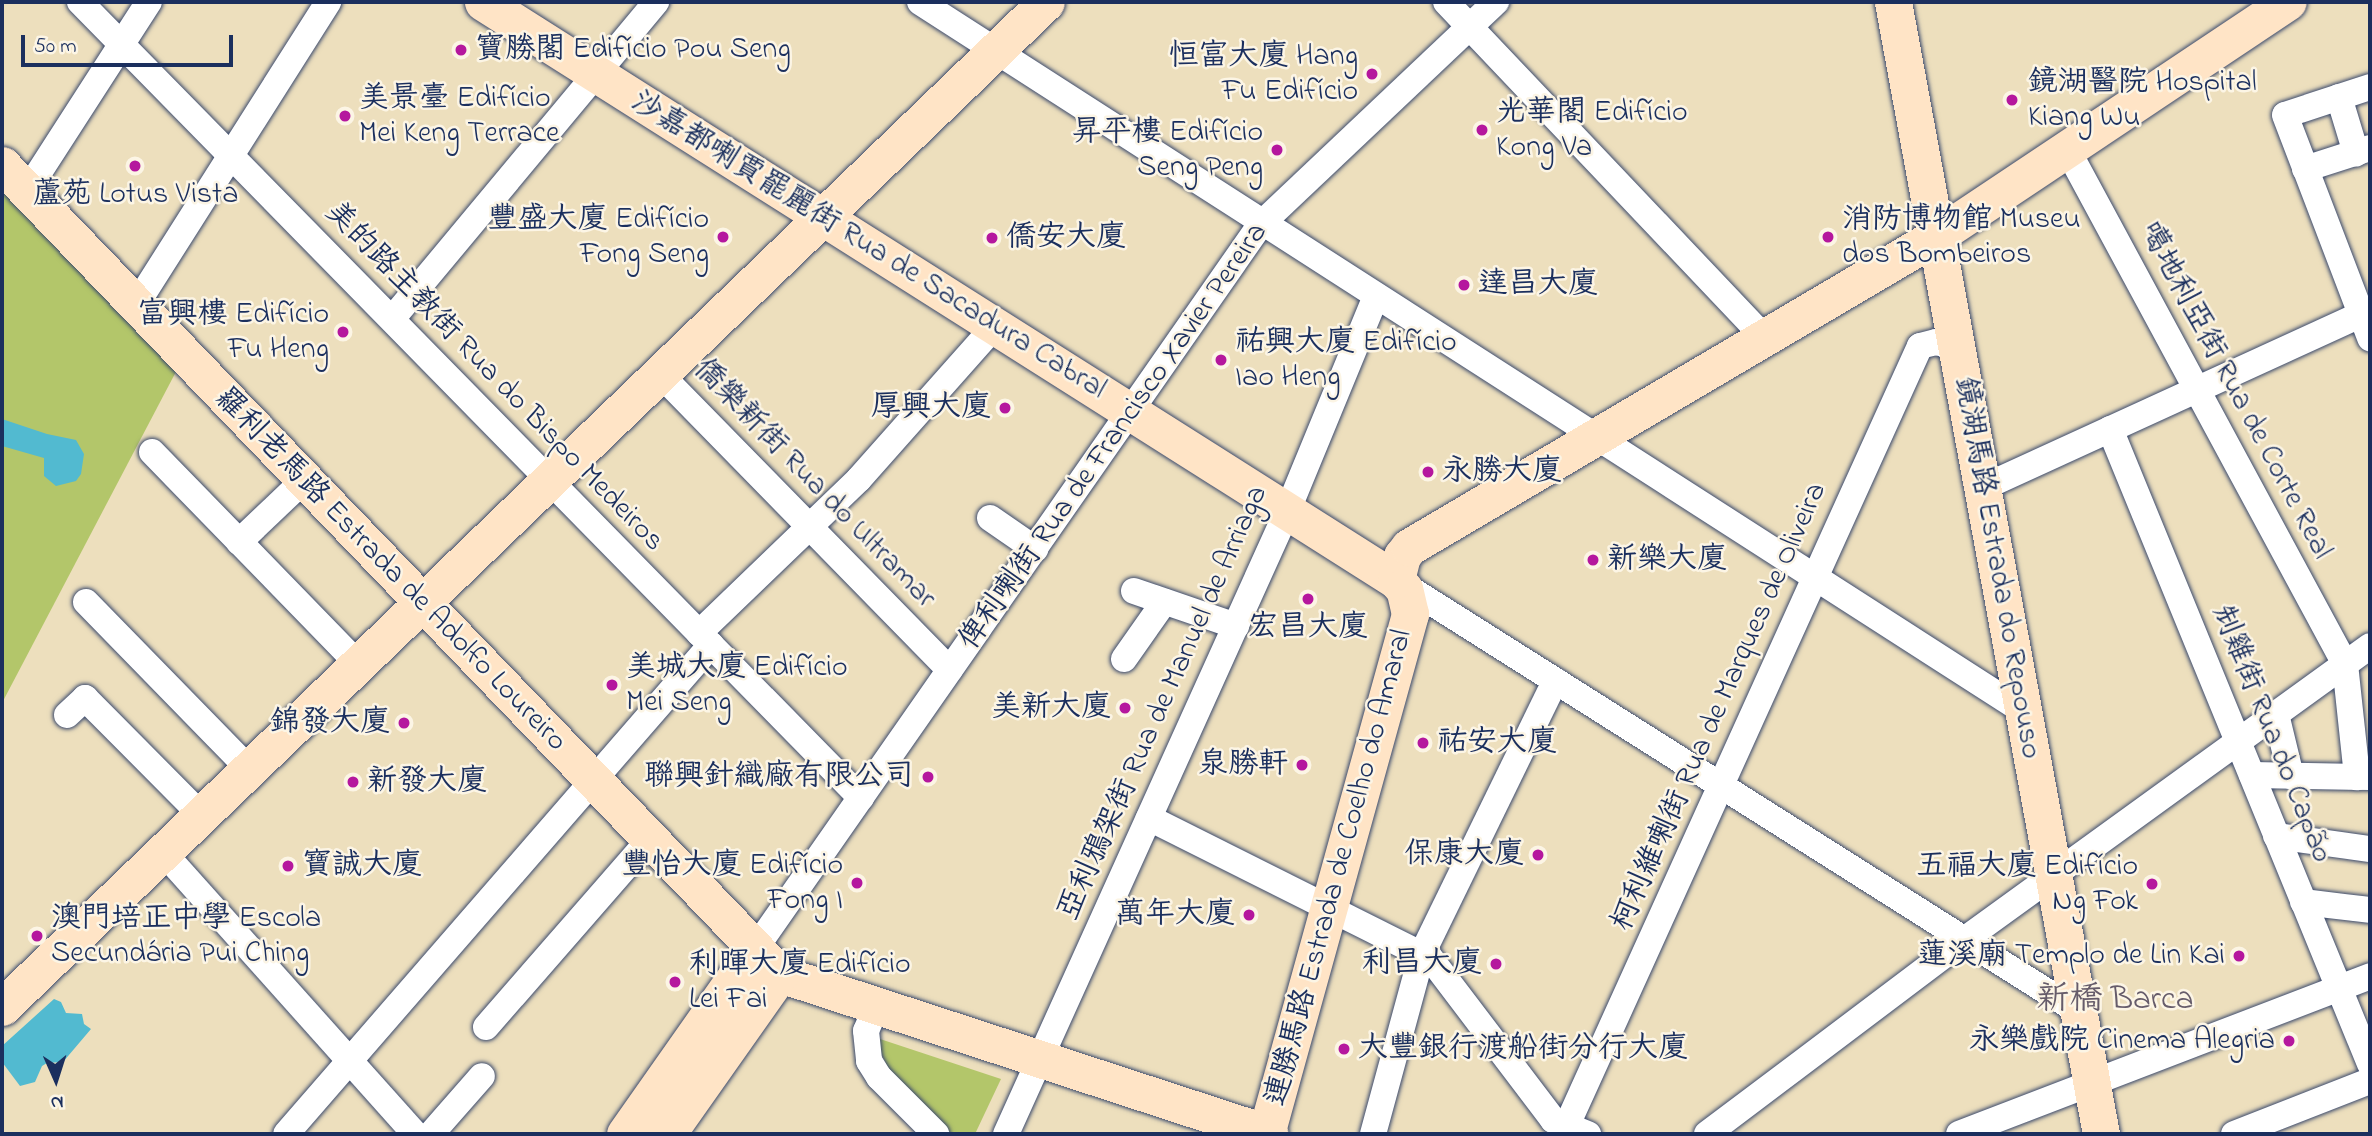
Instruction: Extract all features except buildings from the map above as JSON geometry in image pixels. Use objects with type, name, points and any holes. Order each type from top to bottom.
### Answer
[{"type":"street","name":"美的路主教街 Rua do Bispo Medeiros","points":[[80,2],[861,798]]},
{"type":"street","points":[[27,191],[149,2]]},
{"type":"street","points":[[136,305],[328,2]]},
{"type":"street","name":"沙嘉都喇賈罷麗街 Rua de Sacadura Cabral","points":[[483,2],[1396,580]]},
{"type":"street","points":[[392,319],[656,2]]},
{"type":"street","points":[[920,2],[2023,711]]},
{"type":"street","points":[[2,1007],[1046,2]]},
{"type":"street","points":[[1446,2],[1765,338]]},
{"type":"street","name":"俾利喇街 Rua de Francisco Xavier Pereira","points":[[767,961],[780,914],[1262,223],[1496,2]]},
{"type":"street","name":"鏡湖馬路 Estrada do Repouso","points":[[1893,2],[2101,1134]]},
{"type":"street","points":[[2079,1012],[1396,580],[1402,556],[1409,547],[1935,237],[2288,2]]},
{"type":"street","points":[[1982,488],[2197,390],[2367,321],[2285,115],[2370,87]]},
{"type":"street","points":[[2305,169],[2363,150],[2339,97]]},
{"type":"street","name":"噶地利亞街 Rua de Corte Real","points":[[2067,149],[2345,664]]},
{"type":"street","name":"羅利老馬路 Estrada de Adolfo Loureiro","points":[[2,165],[767,961]]},
{"type":"street","name":"亞利鴉架街 Rua de Manuel de Arriaga","points":[[1006,1134],[1287,512],[1376,296]]},
{"type":"street","points":[[286,1134],[593,780],[705,639],[809,527],[859,479],[995,326]]},
{"type":"street","name":"柯利維喇街 Rua de Marques de Oliveira","points":[[1573,1131],[1721,786],[1920,346],[1936,342],[1945,344],[1957,355]]},
{"type":"street","name":"僑樂新街 Rua do Ultramar","points":[[660,374],[950,670]]},
{"type":"street","name":"𠜎雞街 Rua do Capão","points":[[2110,429],[2370,1064]]},
{"type":"street","points":[[152,452],[358,664]]},
{"type":"street","points":[[239,541],[304,480]]},
{"type":"street","points":[[990,518],[1035,549]]},
{"type":"street","name":"連勝馬路 Estrada de Coelho do Amaral","points":[[1268,1134],[1410,614],[1404,589],[1396,580]]},
{"type":"street","points":[[1134,591],[1236,626]]},
{"type":"street","points":[[86,602],[250,769]]},
{"type":"street","points":[[1124,660],[1164,602]]},
{"type":"street","points":[[1707,1134],[2053,874],[2370,646]]},
{"type":"street","points":[[2252,775],[2363,777],[2345,664]]},
{"type":"street","points":[[1373,1134],[1422,954],[1555,681]]},
{"type":"street","points":[[67,715],[85,698],[201,815]]},
{"type":"street","points":[[2276,714],[2291,776]]},
{"type":"street","points":[[1149,818],[1431,959],[1553,1120],[1573,1131]]},
{"type":"street","points":[[2276,836],[2370,849]]},
{"type":"street","points":[[486,1027],[650,839]]},
{"type":"street","points":[[163,852],[415,1134]]},
{"type":"street","points":[[2303,902],[2370,910]]},
{"type":"street","points":[[767,961],[877,1005],[1268,1134]]},
{"type":"street","points":[[625,1134],[767,961]]},
{"type":"street","points":[[667,1134],[767,961]]},
{"type":"street","points":[[1959,1134],[2370,976]]},
{"type":"street","points":[[877,1005],[866,1026],[868,1057],[879,1077],[936,1134]]},
{"type":"street","points":[[430,1134],[482,1076]]},
{"type":"street","points":[[2234,1134],[2370,1081]]},
{"type":"green space","points":[[2,184],[179,366],[2,703]]},
{"type":"green space","points":[[874,1037],[1001,1079],[975,1134],[952,1134],[888,1068]]},
{"type":"water","points":[[2,419],[47,434],[76,440],[84,454],[81,474],[76,481],[56,486],[44,476],[44,458],[2,446]]},
{"type":"water","points":[[54,999],[61,1002],[66,1013],[82,1014],[84,1024],[91,1029],[63,1062],[47,1063],[42,1066],[35,1082],[20,1086],[2,1062],[2,1046]]},
{"type":"place","name":"寶勝閣 Edifício Pou Seng","points":[[461,50]]},
{"type":"place","name":"恒富大廈 Hang Fu Edifício","points":[[1372,74]]},
{"type":"place","name":"鏡湖醫院 Hospital Kiang Wu","points":[[2012,100]]},
{"type":"place","name":"美景臺 Edifício Mei Keng Terrace","points":[[345,116]]},
{"type":"place","name":"光華閣 Edifício Kong Va","points":[[1482,130]]},
{"type":"place","name":"昇平樓 Edifício Seng Peng","points":[[1277,150]]},
{"type":"place","name":"蘆苑 Lotus Vista","points":[[135,166]]},
{"type":"place","name":"豐盛大廈 Edifício Fong Seng","points":[[723,237]]},
{"type":"place","name":"消防博物館 Museu dos Bombeiros","points":[[1828,237]]},
{"type":"place","name":"僑安大廈","points":[[992,238]]},
{"type":"place","name":"達昌大廈","points":[[1464,285]]},
{"type":"place","name":"富興樓 Edifício Fu Heng","points":[[343,332]]},
{"type":"place","name":"祐興大廈 Edifício Iao Heng","points":[[1221,360]]},
{"type":"place","name":"厚興大廈","points":[[1005,408]]},
{"type":"place","name":"永勝大廈","points":[[1428,472]]},
{"type":"place","name":"新樂大廈","points":[[1593,560]]},
{"type":"place","name":"宏昌大廈","points":[[1308,599]]},
{"type":"place","name":"美城大廈 Edifício Mei Seng","points":[[612,685]]},
{"type":"place","name":"美新大廈","points":[[1125,708]]},
{"type":"place","name":"錦發大廈","points":[[404,723]]},
{"type":"place","name":"祐安大廈","points":[[1423,743]]},
{"type":"place","name":"泉勝軒","points":[[1302,765]]},
{"type":"place","name":"聯興針織廠有限公司","points":[[928,777]]},
{"type":"place","name":"新發大廈","points":[[353,782]]},
{"type":"place","name":"保康大廈","points":[[1538,855]]},
{"type":"place","name":"寶誠大廈","points":[[288,866]]},
{"type":"place","name":"豐怡大廈 Edifício Fong I","points":[[857,883]]},
{"type":"place","name":"五福大廈 Edifício Ng Fok","points":[[2152,884]]},
{"type":"place","name":"萬年大廈","points":[[1249,915]]},
{"type":"place","name":"澳門培正中學 Escola Secundária Pui Ching","points":[[37,936]]},
{"type":"place","name":"蓮溪廟 Templo de Lin Kai","points":[[2239,956]]},
{"type":"place","name":"利昌大廈","points":[[1496,964]]},
{"type":"place","name":"利暉大廈 Edifício Lei Fai","points":[[675,982]]},
{"type":"place","name":"永樂戲院 Cinema Alegria","points":[[2289,1041]]},
{"type":"place","name":"大豐銀行渡船街分行大廈","points":[[1344,1049]]},
{"type":"district","name":"新橋 Barca","points":[[2115,1001]]}]
